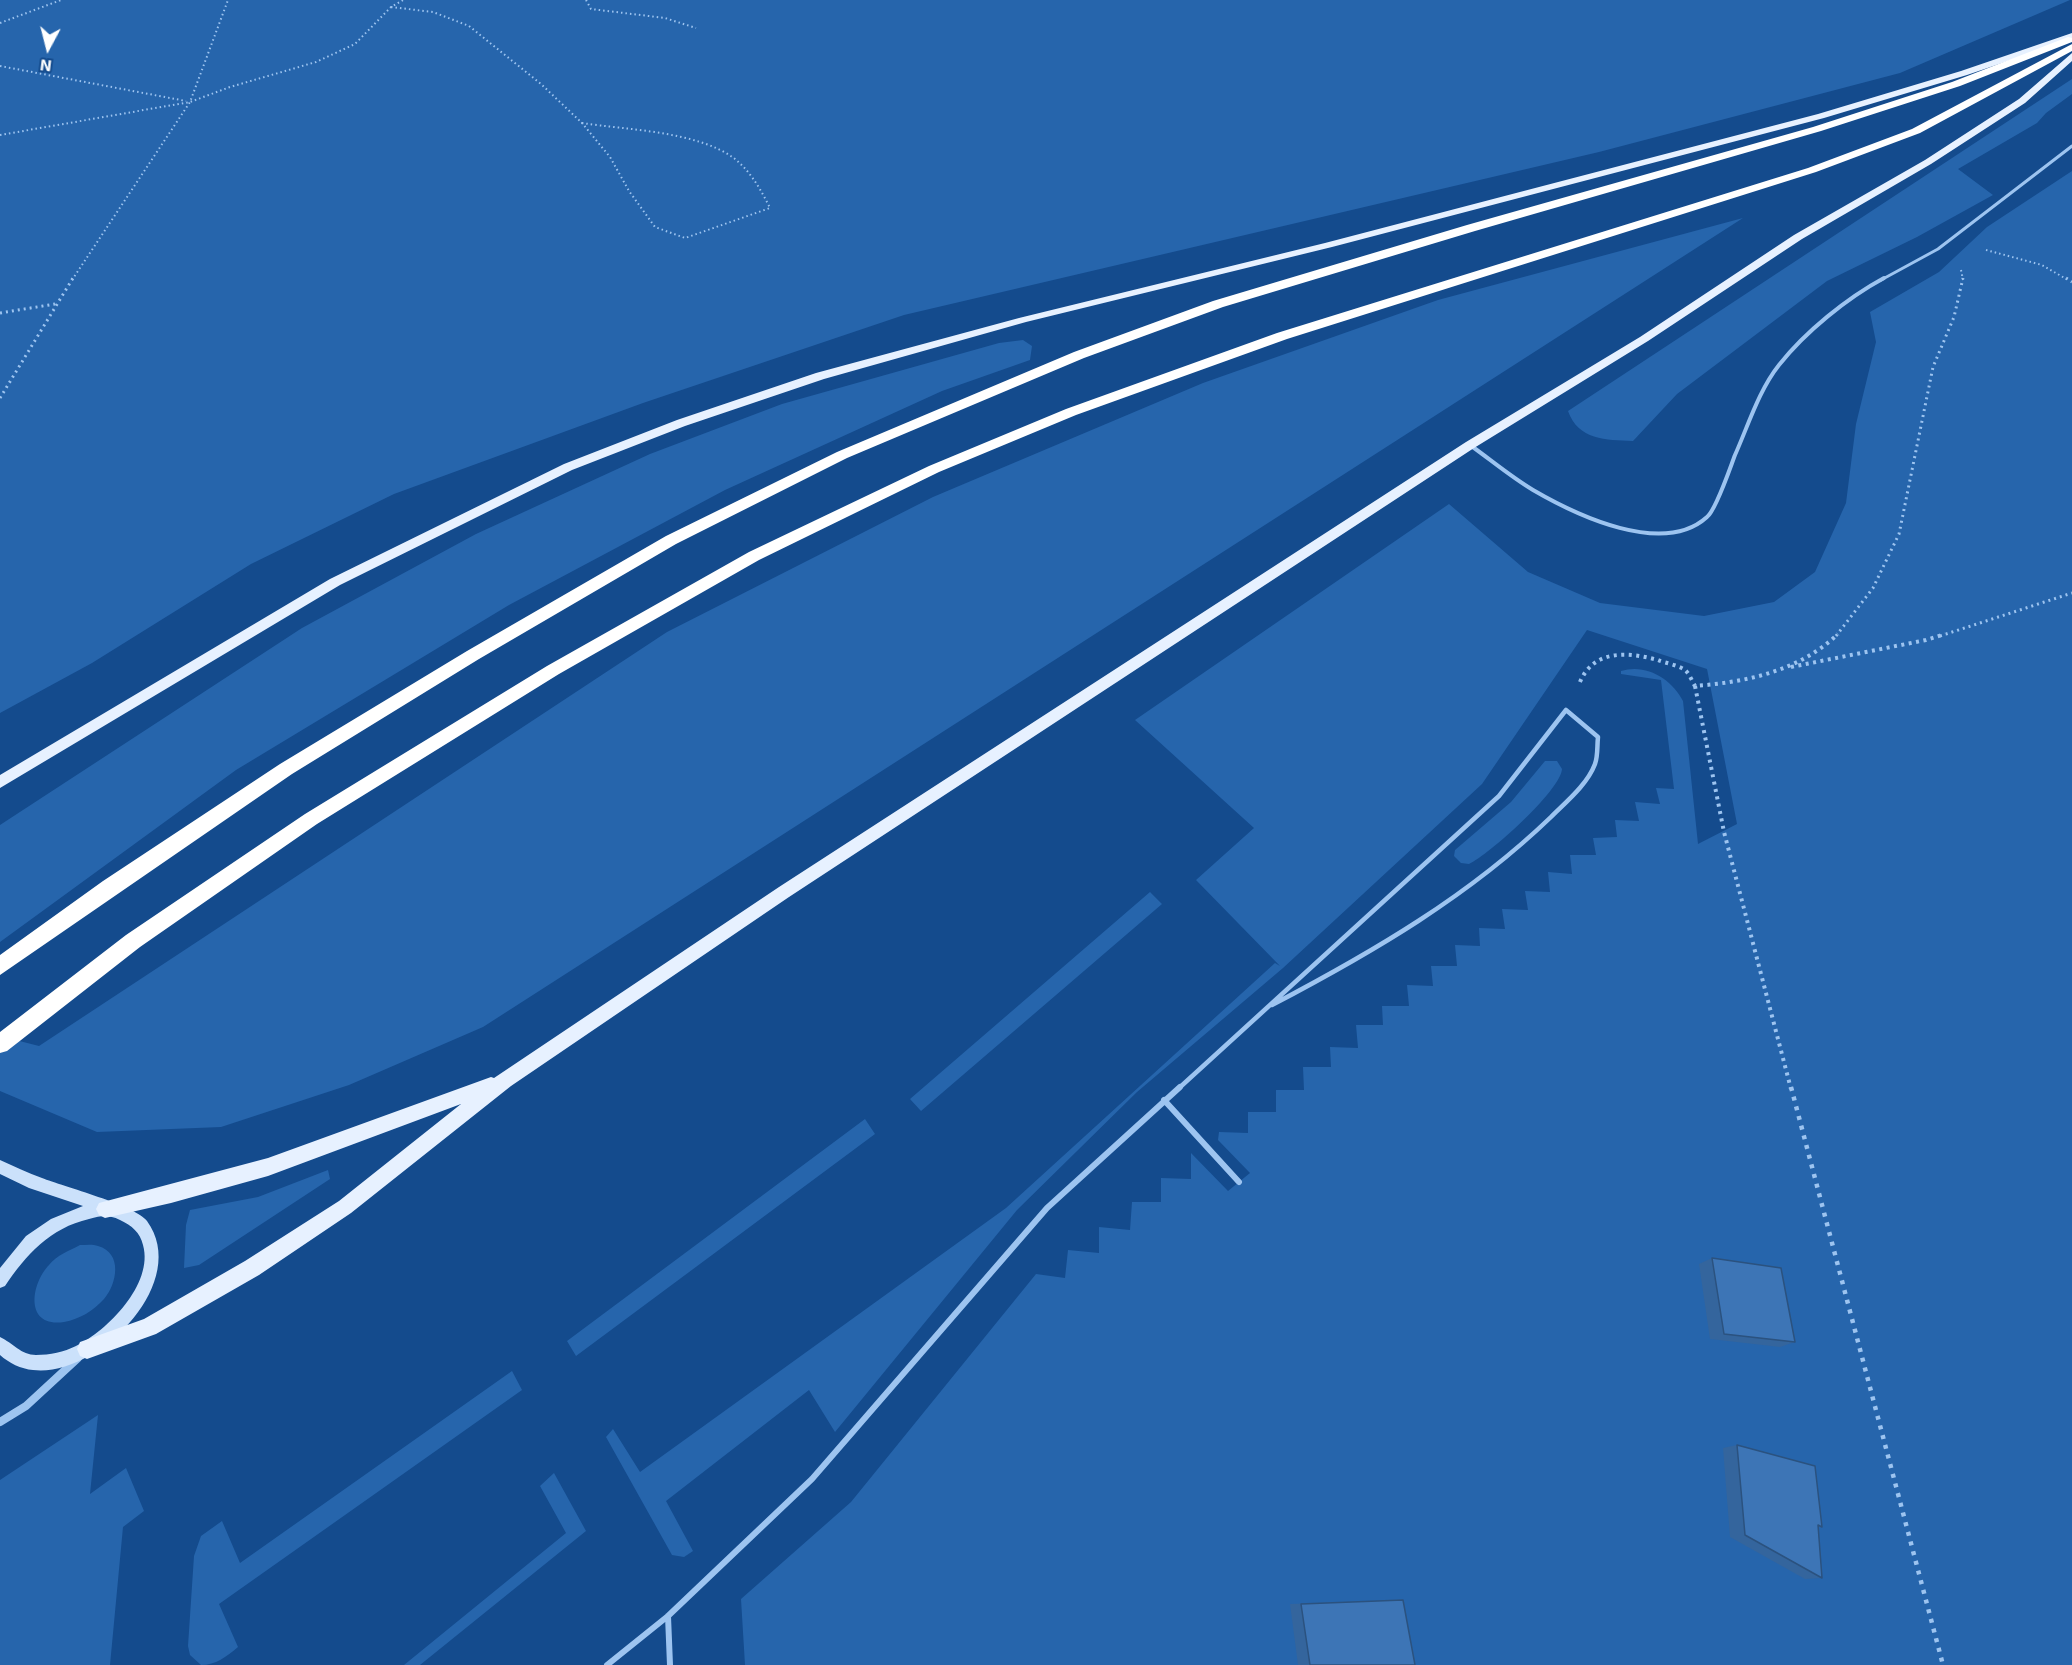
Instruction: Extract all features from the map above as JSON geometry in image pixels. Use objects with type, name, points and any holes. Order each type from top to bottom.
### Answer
[{"type":"highway","points":[[0,966],[110,887],[286,769],[444,673],[671,540],[862,446],[1079,355],[1218,304],[1471,228],[1817,129],[1956,84],[2072,37]]},
{"type":"highway","points":[[7,1039],[133,941],[311,819],[553,670],[754,556],[934,469],[1071,412],[1282,336],[1812,170],[1916,131],[2042,66],[2072,46]]},
{"type":"main road","points":[[0,782],[335,582],[568,467],[681,423],[820,376],[1023,320],[1317,248],[1821,116],[1964,73],[2072,37]]},
{"type":"main road","points":[[0,1345],[15,1358],[36,1364],[61,1360],[149,1327],[252,1268],[345,1207],[505,1080],[784,892],[1470,445],[1644,339],[1798,237],[1928,162],[2022,101],[2072,56]]},
{"type":"main road","points":[[0,1281],[14,1258],[34,1237],[57,1222],[82,1212],[171,1194],[268,1167],[505,1080]]},
{"type":"main road","points":[[0,1167],[32,1182],[105,1209],[126,1214],[142,1224],[150,1241],[152,1262],[145,1286],[131,1310],[111,1332],[87,1350]]},
{"type":"street","points":[[0,1422],[26,1406],[87,1350]]},
{"type":"lane","points":[[1470,445],[1531,489],[1579,515],[1636,532],[1664,533],[1688,530],[1709,516],[1758,403],[1778,366],[1801,341],[1859,292],[1938,249],[2072,146]]},
{"type":"lane","points":[[608,1665],[668,1616],[812,1479],[1047,1208],[1499,796],[1566,710],[1598,736],[1595,765],[1575,793],[1508,860],[1454,900],[1366,956],[1272,1005]]},
{"type":"lane","points":[[1164,1100],[1239,1182]]},
{"type":"lane","points":[[668,1616],[670,1665]]},
{"type":"path","points":[[0,23],[61,0]]},
{"type":"path","points":[[0,398],[56,304],[190,102],[228,0]]},
{"type":"path","points":[[0,135],[190,102],[316,62],[355,44],[391,7],[402,0]]},
{"type":"path","points":[[586,0],[591,9],[665,18],[696,28]]},
{"type":"path","points":[[391,7],[433,12],[469,26],[541,84],[582,123],[610,157],[629,191],[655,227],[685,238],[770,208],[760,185],[728,154],[691,140],[582,123]]},
{"type":"path","points":[[0,66],[190,102]]},
{"type":"path","points":[[1949,240],[2042,265],[2072,282]]},
{"type":"path","points":[[1788,668],[1836,636],[1873,588],[1899,534],[1933,367],[1954,317],[1963,281],[1960,266],[1938,249]]},
{"type":"path","points":[[0,313],[56,304]]},
{"type":"path","points":[[1695,686],[1731,684],[1788,668],[1926,640],[2072,593]]},
{"type":"path","points":[[1566,710],[1588,666],[1600,658],[1617,655],[1636,656],[1685,669],[1695,686],[1724,832],[1943,1665]]},
{"type":"shaded area","points":[[0,0],[2070,0],[1900,73],[1599,152],[904,315],[643,403],[394,494],[251,564],[92,663],[0,713]]},
{"type":"shaded area","points":[[2072,79],[2072,94],[2046,113],[2037,123],[1958,169],[1993,195],[1917,237],[1827,281],[1677,394],[1633,441],[1603,439],[1594,436],[1579,428],[1573,421],[1568,411]]},
{"type":"shaded area","points":[[2072,171],[2072,1665],[745,1665],[741,1599],[851,1502],[1036,1274],[1065,1278],[1068,1250],[1099,1253],[1099,1227],[1130,1230],[1132,1202],[1161,1202],[1161,1178],[1191,1179],[1191,1153],[1228,1191],[1250,1173],[1218,1140],[1219,1132],[1248,1133],[1248,1112],[1276,1112],[1276,1090],[1304,1090],[1303,1067],[1331,1067],[1330,1047],[1358,1048],[1356,1025],[1383,1025],[1382,1006],[1409,1006],[1407,985],[1433,986],[1431,966],[1457,966],[1455,945],[1480,946],[1479,928],[1505,929],[1502,909],[1528,910],[1525,891],[1550,892],[1548,872],[1572,874],[1570,855],[1596,855],[1593,838],[1617,837],[1615,820],[1639,821],[1635,802],[1660,804],[1656,788],[1674,789],[1661,680],[1621,674],[1621,671],[1640,669],[1649,671],[1672,686],[1683,701],[1698,844],[1737,824],[1707,669],[1587,630],[1482,784],[1283,968],[1137,1092],[1017,1210],[835,1432],[809,1390],[666,1501],[693,1551],[684,1557],[672,1555],[606,1437],[613,1429],[640,1472],[1006,1208],[1275,963],[1280,966],[1196,880],[1254,828],[1135,720],[1449,504],[1528,572],[1600,603],[1704,616],[1774,602],[1815,572],[1846,503],[1856,424],[1876,342],[1870,312],[1939,272],[1987,227]]},
{"type":"shaded area","points":[[1743,218],[483,1027],[349,1085],[221,1127],[97,1132],[0,1091],[0,1036],[39,1046],[667,632],[933,497],[1203,383],[1438,300]]},
{"type":"shaded area","points":[[1023,340],[1032,346],[1030,360],[942,391],[725,490],[509,605],[236,770],[0,942],[0,825],[302,628],[476,534],[650,454],[782,404],[999,343]]},
{"type":"shaded area","points":[[1545,761],[1557,761],[1562,769],[1559,779],[1550,791],[1507,836],[1469,864],[1461,863],[1454,856],[1455,850],[1511,802]]},
{"type":"shaded area","points":[[1150,892],[1162,904],[921,1111],[910,1099]]},
{"type":"shaded area","points":[[865,1119],[875,1134],[576,1356],[567,1341]]},
{"type":"shaded area","points":[[328,1170],[330,1179],[199,1265],[184,1268],[186,1225],[190,1210],[258,1197]]},
{"type":"shaded area","points":[[80,1245],[98,1246],[111,1255],[115,1270],[112,1285],[104,1299],[86,1314],[64,1322],[51,1322],[37,1312],[35,1293],[38,1283],[56,1258]]},
{"type":"shaded area","points":[[512,1371],[522,1390],[219,1604],[238,1647],[221,1660],[206,1665],[201,1665],[190,1655],[188,1646],[194,1556],[201,1536],[222,1521],[240,1563]]},
{"type":"shaded area","points":[[98,1415],[90,1494],[126,1468],[144,1511],[123,1527],[110,1665],[0,1665],[0,1480]]},
{"type":"shaded area","points":[[554,1473],[586,1531],[420,1665],[404,1665],[566,1533],[540,1486]]},
{"type":"building","points":[[1712,1258],[1781,1268],[1795,1342],[1724,1334]]},
{"type":"building","points":[[1737,1445],[1815,1466],[1822,1527],[1818,1525],[1822,1578],[1745,1535]]},
{"type":"building","points":[[1403,1600],[1415,1665],[1310,1665],[1301,1604]]}]
